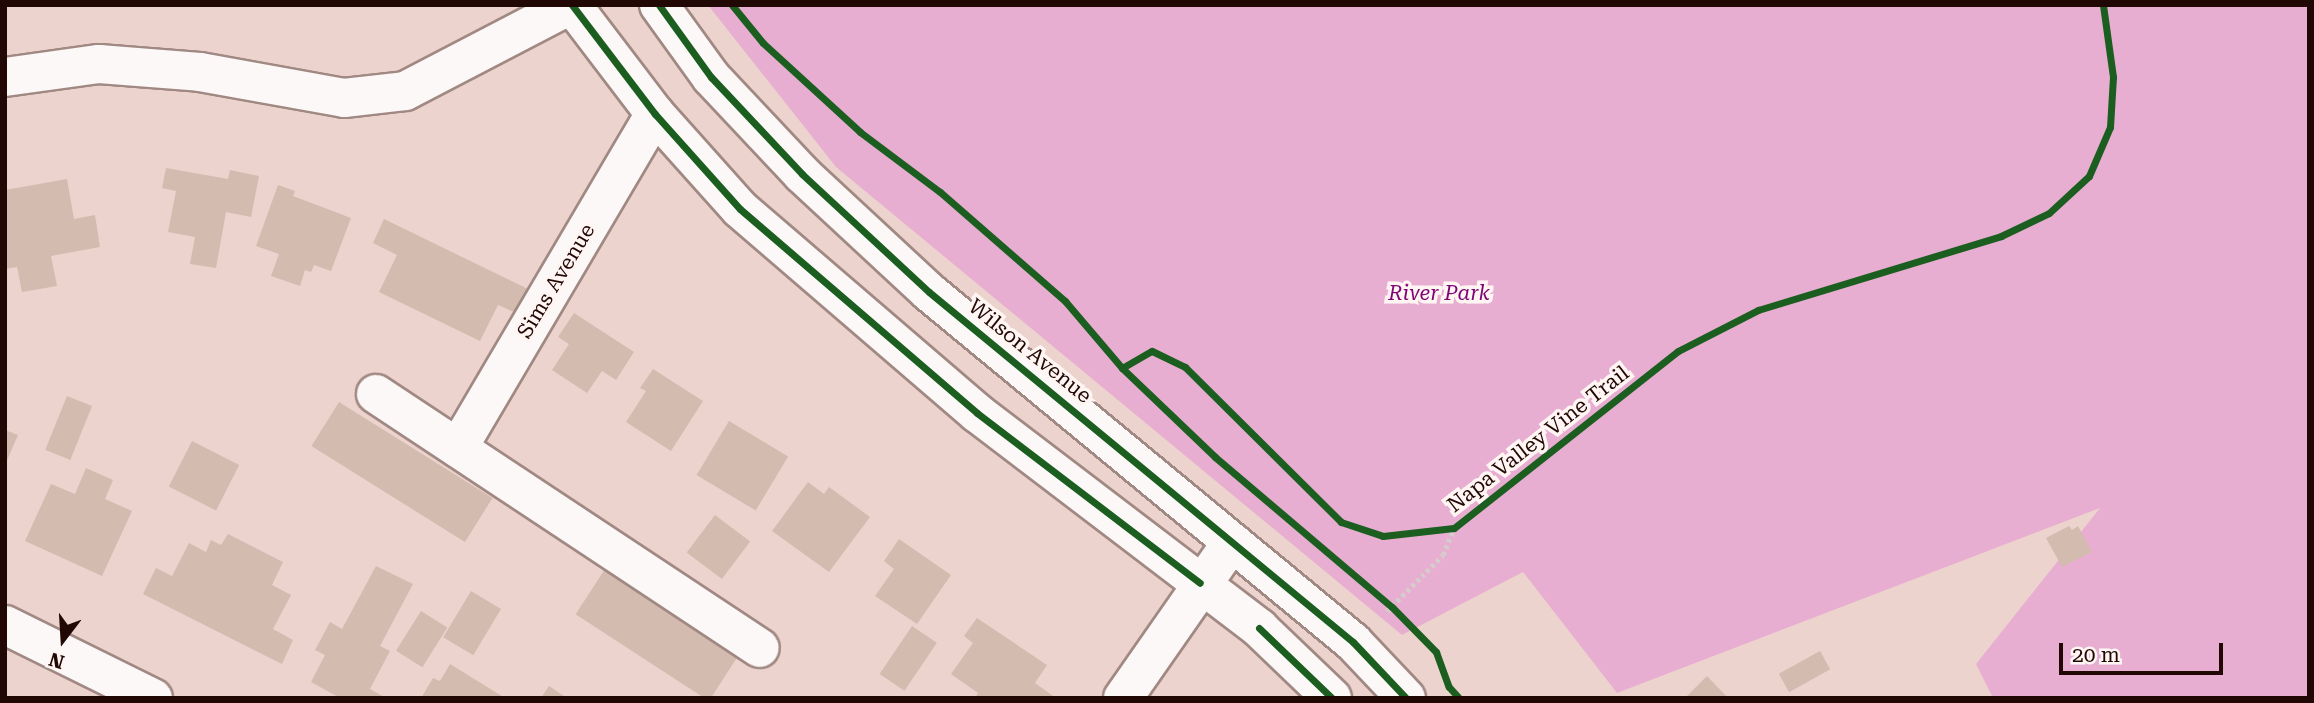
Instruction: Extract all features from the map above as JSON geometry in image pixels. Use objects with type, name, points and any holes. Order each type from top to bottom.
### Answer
[{"type":"main road","points":[[5,77],[99,64],[200,72],[344,97],[405,91],[571,5],[655,114],[740,209],[876,329],[977,413],[1259,628],[1332,698]]},
{"type":"main road","name":"Wilson Avenue","points":[[659,5],[711,77],[802,174],[929,292],[1353,642],[1406,698]]},
{"type":"main road","name":"Sims Avenue","points":[[458,448],[655,114]]},
{"type":"main road","points":[[376,394],[760,648]]},
{"type":"main road","points":[[1123,698],[1200,583],[1232,542]]},
{"type":"main road","points":[[5,625],[153,698]]},
{"type":"path","points":[[1353,642],[1443,555],[1454,528]]},
{"type":"path","points":[[1381,598],[1401,616]]},
{"type":"green space","name":"River Park","points":[[708,5],[2309,5],[2309,698],[1993,698],[1976,664],[2100,508],[1617,693],[1523,572],[1402,635],[836,167]]},
{"type":"building","points":[[166,168],[228,179],[230,170],[259,176],[251,217],[226,212],[216,268],[190,264],[195,237],[168,232],[176,191],[162,188]]},
{"type":"building","points":[[67,179],[74,219],[95,215],[100,247],[51,256],[57,286],[22,292],[17,267],[5,269],[5,190]]},
{"type":"building","points":[[278,185],[295,191],[293,196],[351,218],[331,271],[314,265],[311,272],[305,270],[300,286],[271,276],[279,254],[256,246]]},
{"type":"building","points":[[384,219],[528,289],[516,313],[498,305],[480,341],[379,292],[397,255],[373,243]]},
{"type":"building","points":[[574,313],[634,352],[616,380],[602,371],[587,393],[552,370],[569,344],[558,337]]},
{"type":"building","points":[[653,369],[703,401],[671,451],[626,422],[646,391],[640,388]]},
{"type":"building","points":[[67,396],[92,406],[70,460],[45,450]]},
{"type":"building","points":[[339,402],[492,498],[465,542],[311,446]]},
{"type":"building","points":[[729,421],[788,457],[756,511],[697,475]]},
{"type":"building","points":[[5,430],[18,435],[5,465]]},
{"type":"building","points":[[192,441],[239,465],[216,511],[169,486]]},
{"type":"building","points":[[86,468],[113,480],[105,499],[132,511],[102,576],[25,541],[51,484],[75,494]]},
{"type":"building","points":[[808,482],[824,494],[829,487],[870,517],[829,572],[772,531]]},
{"type":"building","points":[[715,515],[750,541],[722,579],[687,553]]},
{"type":"building","points":[[2069,526],[2072,530],[2078,526],[2092,552],[2062,567],[2046,538]]},
{"type":"building","points":[[228,534],[283,562],[272,585],[291,595],[273,629],[293,640],[282,664],[143,594],[156,568],[172,576],[189,543],[206,552],[211,540],[221,545]]},
{"type":"building","points":[[899,539],[951,575],[917,624],[875,596],[894,569],[884,561]]},
{"type":"building","points":[[376,566],[413,584],[380,646],[390,651],[370,689],[386,698],[340,698],[311,682],[325,655],[315,650],[330,622],[342,629]]},
{"type":"building","points":[[605,569],[738,656],[711,698],[704,698],[576,614]]},
{"type":"building","points":[[471,591],[501,609],[473,655],[443,637]]},
{"type":"building","points":[[421,611],[447,627],[422,667],[396,651]]},
{"type":"building","points":[[977,618],[1047,665],[1035,683],[1056,698],[975,698],[978,693],[951,674],[973,643],[964,636]]},
{"type":"building","points":[[912,626],[937,643],[904,691],[880,674]]},
{"type":"building","points":[[1820,651],[1830,669],[1789,692],[1779,674]]},
{"type":"building","points":[[450,664],[505,698],[421,698],[433,678],[440,681]]},
{"type":"building","points":[[1707,676],[1728,698],[1685,698]]},
{"type":"building","points":[[549,686],[567,698],[541,698]]},
{"type":"cycle path","points":[[572,5],[655,114],[740,209],[977,413],[1200,583]]},
{"type":"cycle path","points":[[659,5],[711,77],[802,174],[929,292],[1353,642],[1406,698]]},
{"type":"cycle path","points":[[732,5],[763,43],[860,132],[940,192],[1065,301],[1122,368],[1215,457],[1392,607],[1436,652],[1449,687],[1459,698]]},
{"type":"cycle path","name":"Napa Valley Vine Trail","points":[[1122,368],[1152,351],[1185,367],[1341,522],[1383,536],[1454,528],[1678,351],[1758,310],[2001,236],[2049,213],[2089,176],[2110,127],[2113,77],[2103,5]]},
{"type":"cycle path","points":[[1259,628],[1332,698]]}]
